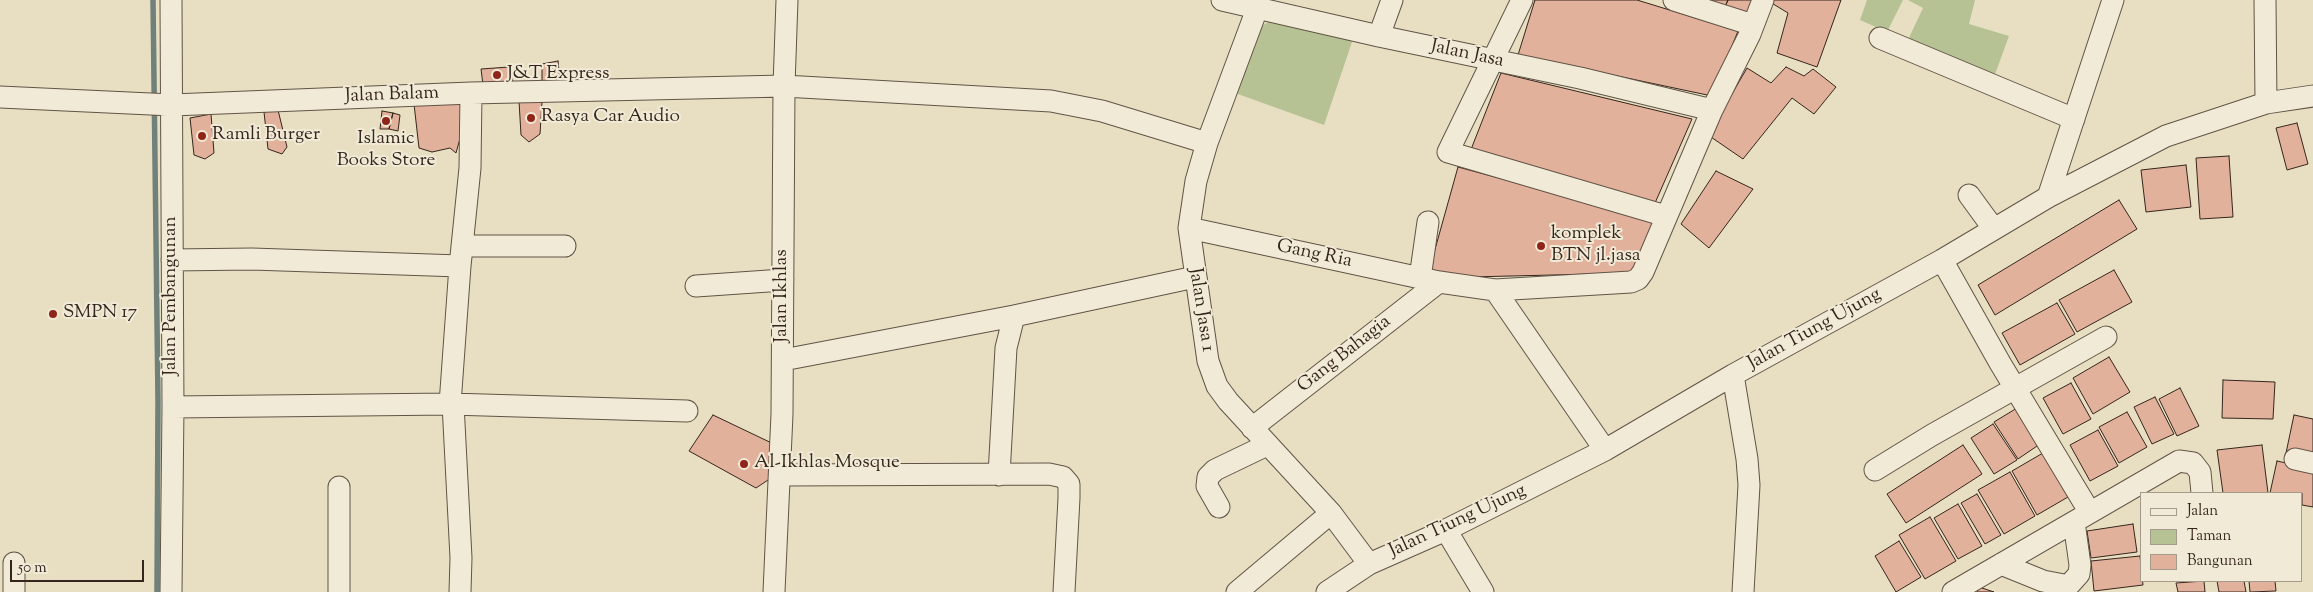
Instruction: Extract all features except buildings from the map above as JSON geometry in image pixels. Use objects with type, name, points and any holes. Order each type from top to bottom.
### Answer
[{"type":"street","name":"Jalan Pembangunan","points":[[171,0],[169,104],[173,407],[171,592]]},
{"type":"street","name":"Jalan Ikhlas","points":[[774,592],[783,360],[784,86],[787,0]]},
{"type":"street","name":"Jalan Jasa","points":[[1222,0],[1257,10],[1580,78],[1712,110]]},
{"type":"street","points":[[1379,36],[1392,0]]},
{"type":"street","points":[[1522,0],[1448,152],[1666,216],[1763,0]]},
{"type":"street","points":[[1674,0],[1753,25]]},
{"type":"street","points":[[2048,197],[2113,0]]},
{"type":"street","points":[[2265,0],[2266,102]]},
{"type":"street","name":"Jalan Jasa 1","points":[[1257,10],[1207,143],[1196,181],[1189,228],[1208,361],[1217,386],[1267,445],[1331,513],[1369,564]]},
{"type":"street","points":[[1880,38],[2074,119]]},
{"type":"street","name":"Jalan Balam","points":[[0,96],[143,105],[471,93],[784,86],[1051,101],[1102,111],[1207,143]]},
{"type":"street","points":[[460,592],[461,558],[451,404],[461,256],[470,168],[471,93]]},
{"type":"street","name":"Jalan Tiung Ujung","points":[[1327,592],[1369,564],[1446,530],[1605,450],[1732,375],[1942,260],[2048,197],[2166,136],[2266,102],[2313,96]]},
{"type":"street","points":[[1969,195],[1993,228]]},
{"type":"street","name":"Gang Ria","points":[[1189,228],[1429,280],[1495,290],[1631,282],[1638,279],[1666,216]]},
{"type":"street","points":[[1428,222],[1429,280]]},
{"type":"street","points":[[172,260],[461,256],[565,246]]},
{"type":"street","points":[[1942,260],[2016,388],[2081,517],[2079,574],[2070,584],[2064,585],[2043,581],[2001,564]]},
{"type":"street","points":[[783,360],[1014,316],[1195,277]]},
{"type":"street","points":[[696,286],[783,280]]},
{"type":"street","name":"Gang Bahagia","points":[[1252,428],[1429,280]]},
{"type":"street","points":[[1495,290],[1605,450]]},
{"type":"street","points":[[999,475],[1006,348],[1014,316]]},
{"type":"street","points":[[1876,470],[1932,435],[2106,337]]},
{"type":"street","points":[[1732,375],[1747,458],[1749,485],[1749,523],[1743,592]]},
{"type":"street","points":[[173,407],[451,404],[687,411]]},
{"type":"street","points":[[1219,506],[1207,486],[1208,477],[1214,470],[1267,445]]},
{"type":"street","points":[[1953,592],[2179,461],[2193,463],[2200,472],[2202,492]]},
{"type":"street","points":[[780,475],[1049,474],[1063,477],[1069,484],[1064,592]]},
{"type":"street","points":[[339,487],[339,592]]},
{"type":"street","points":[[1237,592],[1331,513]]},
{"type":"street","points":[[1446,530],[1483,592]]},
{"type":"street","points":[[14,562],[14,592]]},
{"type":"green space","points":[[1867,0],[1903,0],[1887,32],[1860,20]]},
{"type":"green space","points":[[1908,0],[1975,0],[1969,24],[2009,36],[1994,77],[1907,42],[1923,8]]},
{"type":"green space","points":[[1271,20],[1354,36],[1324,125],[1235,93],[1262,26]]},
{"type":"waterway","points":[[153,0],[158,401],[157,592]]},
{"type":"place","name":"J&T Express","points":[[497,75]]},
{"type":"place","name":"Rasya Car Audio","points":[[531,118]]},
{"type":"place","name":"Islamic Books Store","points":[[386,121]]},
{"type":"place","name":"Ramli Burger","points":[[202,136]]},
{"type":"place","name":"komplek BTN jl.jasa","points":[[1541,246]]},
{"type":"place","name":"SMPN 17","points":[[53,314]]},
{"type":"place","name":"Al-Ikhlas Mosque","points":[[744,464]]}]
